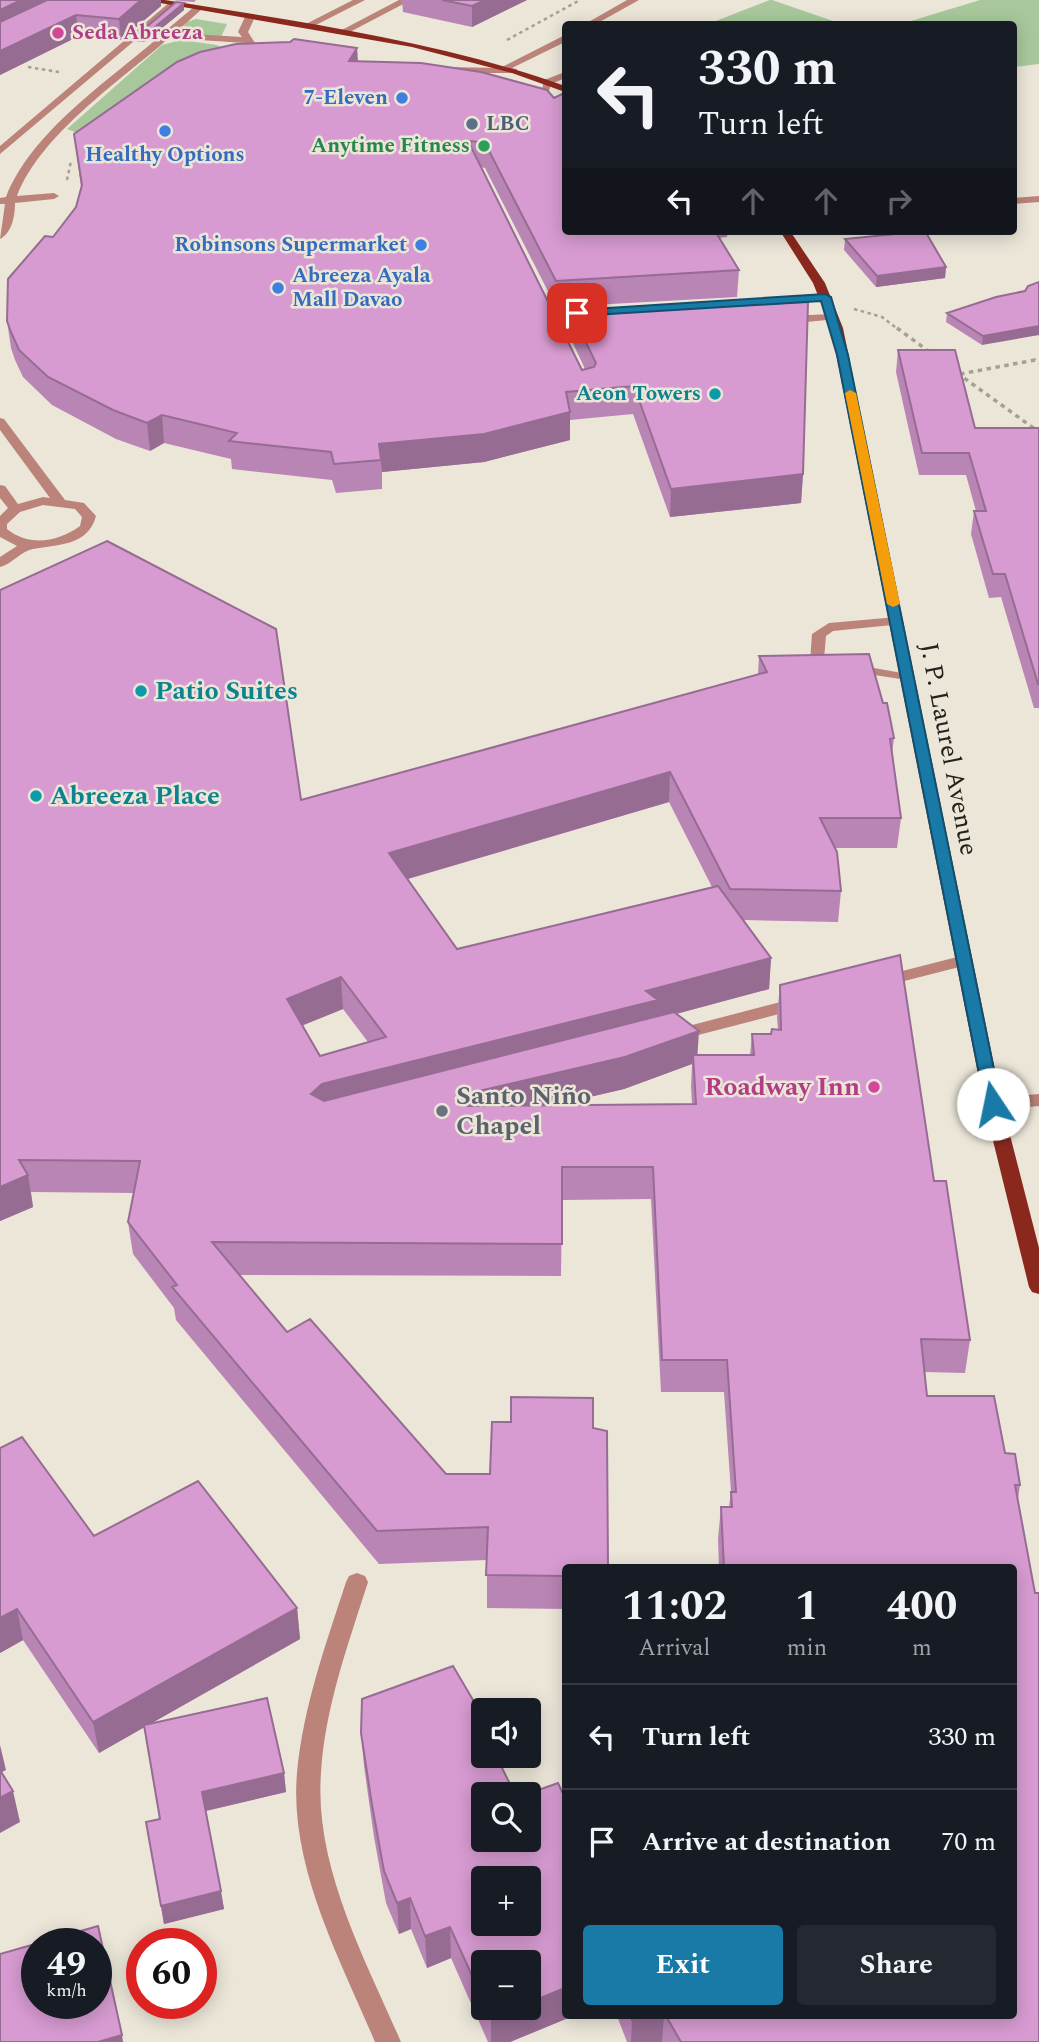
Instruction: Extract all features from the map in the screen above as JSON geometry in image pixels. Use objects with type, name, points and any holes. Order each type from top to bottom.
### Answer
[{"type":"main road","points":[[148,0],[343,32],[473,58],[562,88]]},
{"type":"main road","name":"J. P. Laurel Avenue","points":[[788,235],[807,261],[829,307],[897,621],[993,1104],[1039,1287]]},
{"type":"street","points":[[307,26],[360,0]]},
{"type":"street","points":[[343,32],[406,0]]},
{"type":"street","points":[[596,21],[634,0]]},
{"type":"street","points":[[0,151],[173,4]]},
{"type":"street","points":[[0,236],[5,229],[7,204],[23,172],[50,136],[163,35],[197,9]]},
{"type":"street","points":[[163,35],[255,47],[244,26],[250,17]]},
{"type":"street","points":[[498,82],[433,70],[510,70],[562,40]]},
{"type":"street","points":[[543,99],[547,82],[562,76]]},
{"type":"street","points":[[530,92],[554,108]]},
{"type":"street","points":[[1017,201],[1039,199]]},
{"type":"street","points":[[7,204],[55,201]]},
{"type":"street","points":[[544,302],[562,340],[573,333]]},
{"type":"street","points":[[715,304],[829,307]]},
{"type":"street","points":[[725,314],[829,307]]},
{"type":"street","points":[[778,320],[829,307]]},
{"type":"street","points":[[550,314],[605,311]]},
{"type":"street","points":[[0,422],[29,456],[59,501]]},
{"type":"street","points":[[0,489],[15,509]]},
{"type":"street","points":[[59,501],[86,511],[89,522],[86,528],[57,542],[29,544],[3,537],[0,523],[15,509],[27,504],[59,501]]},
{"type":"street","points":[[0,563],[29,544]]},
{"type":"street","points":[[897,621],[829,627],[819,634],[817,662],[908,678]]},
{"type":"street","points":[[858,988],[965,960]]},
{"type":"street","points":[[656,1040],[817,998]]},
{"type":"street","points":[[993,1104],[1039,1100]]},
{"type":"street","points":[[357,1582],[313,1738],[309,1788],[316,1851],[328,1900],[387,2042]]},
{"type":"path","points":[[473,58],[580,0]]},
{"type":"path","points":[[68,187],[67,176],[71,161]]},
{"type":"path","points":[[829,307],[859,310],[882,317],[940,359]]},
{"type":"path","points":[[959,374],[1035,360],[1039,363]]},
{"type":"path","points":[[949,367],[1039,432]]},
{"type":"green space","points":[[772,0],[833,21],[716,21]]},
{"type":"green space","points":[[980,0],[1039,0],[1039,64],[1017,67],[1017,21],[911,21]]},
{"type":"green space","points":[[196,19],[227,24],[221,37],[177,34],[187,22]]},
{"type":"green space","points":[[181,40],[217,45],[250,62],[80,134],[67,129],[162,45]]},
{"type":"building","points":[[0,0],[21,0],[0,10]]},
{"type":"building","points":[[47,0],[141,0],[119,19],[76,15],[0,51],[0,22]]},
{"type":"building","points":[[442,0],[485,0],[472,6]]},
{"type":"building","points":[[176,2],[184,3],[144,36],[137,35]]},
{"type":"building","name":"Abreeza Ayala Mall Davao","points":[[294,39],[357,48],[349,61],[421,63],[481,72],[547,90],[554,98],[562,94],[562,235],[717,235],[739,270],[556,281],[485,143],[471,141],[470,145],[582,370],[594,367],[596,363],[571,312],[758,301],[760,304],[808,302],[803,474],[671,489],[634,386],[566,392],[570,412],[484,434],[379,444],[381,460],[334,464],[331,452],[229,441],[237,433],[162,415],[147,423],[113,410],[48,377],[19,350],[11,332],[7,321],[8,279],[45,236],[53,237],[76,207],[82,185],[74,134],[177,62],[200,52],[236,44],[290,42]]},
{"type":"building","points":[[927,235],[946,267],[877,276],[845,239]]},
{"type":"building","points":[[1039,282],[1039,326],[983,336],[947,313],[1025,291],[1028,286]]},
{"type":"building","points":[[898,350],[955,350],[975,428],[1039,428],[1039,684],[1005,574],[993,574],[974,511],[986,511],[969,453],[922,453]]},
{"type":"building","points":[[107,541],[276,629],[301,800],[767,672],[759,656],[869,654],[883,703],[887,703],[894,738],[890,739],[901,818],[820,818],[837,852],[841,891],[730,889],[670,772],[389,853],[457,949],[718,886],[771,958],[646,991],[658,1000],[322,1084],[311,1094],[324,1101],[674,1012],[699,1031],[625,1057],[466,1094],[468,1106],[696,1104],[693,1055],[754,1055],[752,1034],[771,1034],[772,1029],[781,1030],[780,985],[900,955],[934,1181],[946,1181],[970,1340],[921,1339],[927,1396],[994,1396],[1005,1453],[1015,1454],[1020,1485],[1015,1485],[1035,1593],[1039,1593],[1039,2042],[681,2042],[668,2019],[1017,2019],[1017,1564],[724,1564],[721,1507],[732,1507],[731,1492],[736,1492],[727,1360],[662,1360],[653,1167],[562,1167],[562,1244],[212,1242],[287,1332],[310,1319],[446,1474],[490,1474],[492,1422],[511,1422],[511,1397],[593,1398],[593,1428],[607,1431],[608,1564],[562,1564],[562,1576],[486,1575],[488,1527],[377,1531],[172,1287],[177,1285],[128,1222],[140,1161],[19,1160],[28,1175],[0,1187],[0,590]],"holes":[[[341,977],[386,1037],[320,1056],[287,999]]]},
{"type":"building","points":[[22,1437],[94,1536],[198,1481],[297,1608],[93,1722],[17,1609],[0,1618],[0,1448]]},
{"type":"building","points":[[453,1666],[472,1698],[471,1768],[502,1768],[509,1782],[471,1782],[471,1852],[541,1852],[541,1789],[558,1783],[562,1792],[562,1989],[541,1998],[541,1950],[471,1950],[471,1973],[450,1927],[425,1936],[410,1898],[397,1903],[384,1871],[361,1733],[362,1699]]},
{"type":"building","points":[[267,1698],[284,1773],[202,1792],[221,1891],[161,1906],[146,1822],[160,1819],[144,1725]]},
{"type":"building","points":[[0,1770],[13,1791],[0,1798]]},
{"type":"building","points":[[21,1948],[21,2019],[112,2019],[112,1990],[122,2035],[98,2042],[0,2042],[0,1954]]},
{"type":"slow traffic","points":[[850,393],[893,604]]},
{"type":"place","name":"Seda Abreeza","points":[[58,33]]},
{"type":"place","name":"7-Eleven","points":[[402,98]]},
{"type":"place","name":"LBC","points":[[472,124]]},
{"type":"place","name":"Healthy Options","points":[[165,131]]},
{"type":"place","name":"Anytime Fitness","points":[[484,146]]},
{"type":"place","name":"Robinsons Supermarket","points":[[421,245]]},
{"type":"place","name":"Abreeza Ayala Mall Davao","points":[[278,288]]},
{"type":"place","name":"Aeon Towers","points":[[715,394]]},
{"type":"place","name":"Patio Suites","points":[[141,691]]},
{"type":"place","name":"Abreeza Place","points":[[36,796]]},
{"type":"place","name":"Roadway Inn","points":[[874,1087]]},
{"type":"place","name":"Santo Niño Chapel","points":[[442,1111]]},
{"type":"route","points":[[577,313],[825,297],[837,328],[993,1104]]}]
